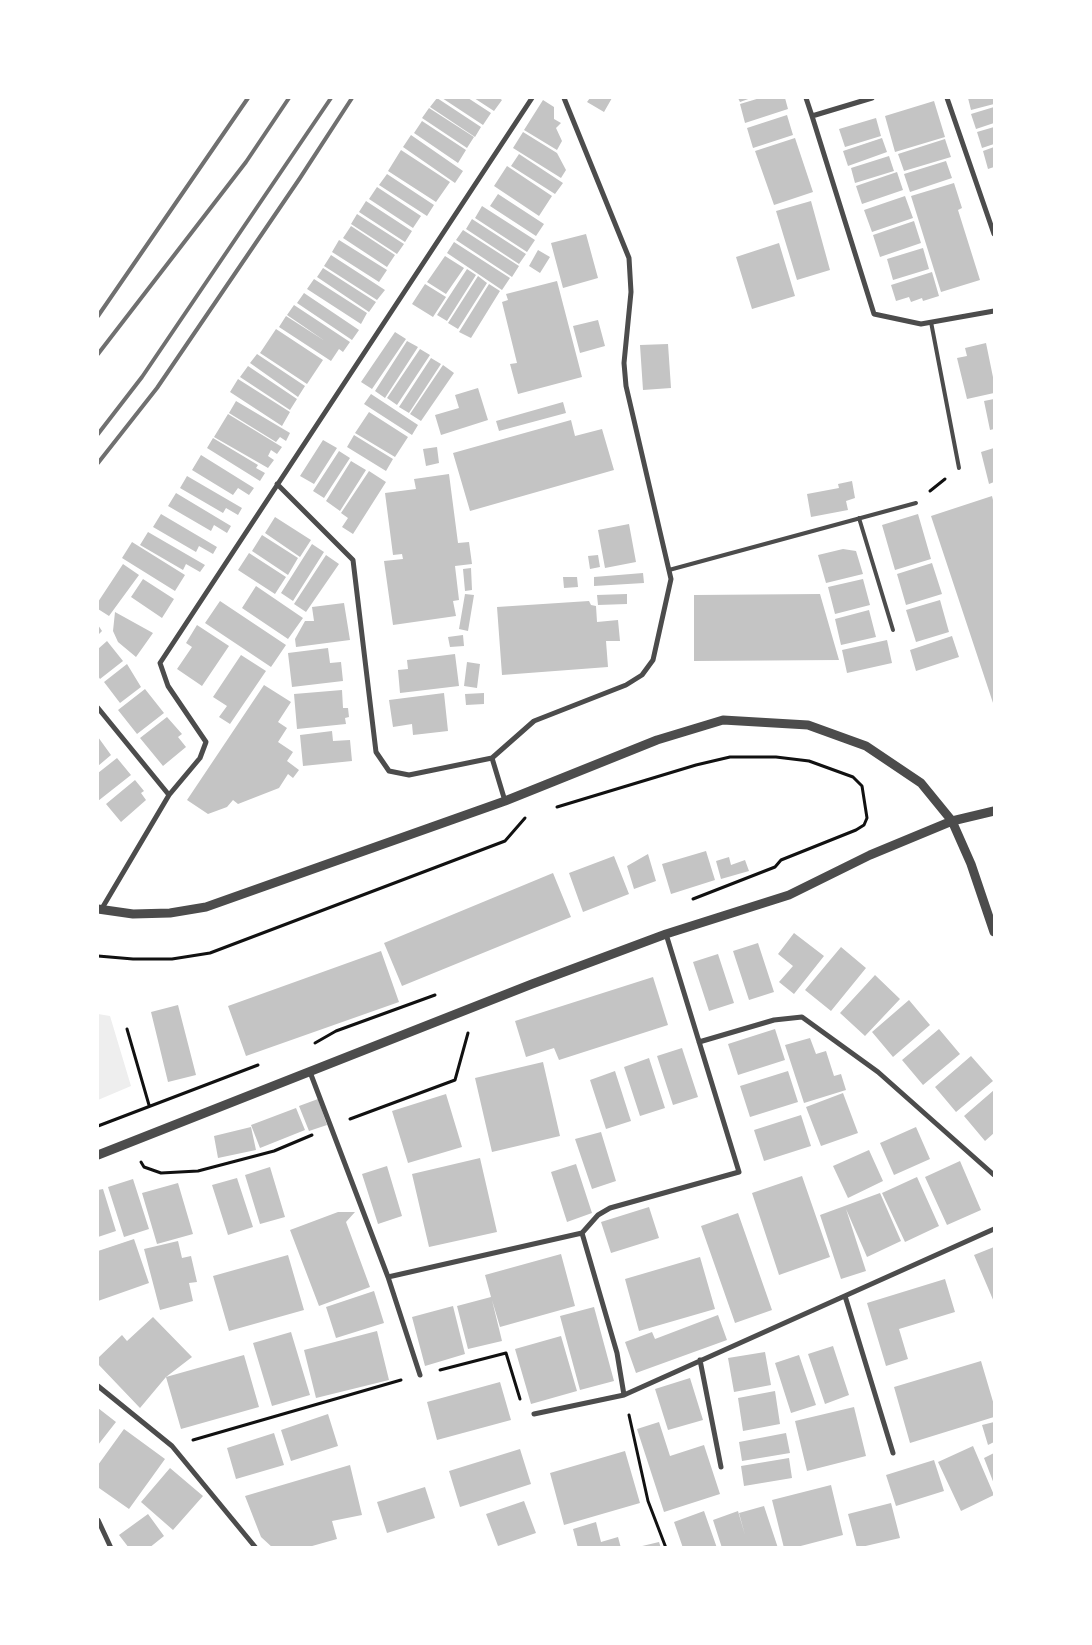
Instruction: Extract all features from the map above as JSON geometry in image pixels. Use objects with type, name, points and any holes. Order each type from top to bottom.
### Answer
[{"type":"street","points":[[532,98],[160,664],[168,686],[206,742],[200,758],[169,795],[99,909],[142,914],[170,913],[206,907],[505,801],[658,740],[723,720],[808,725],[866,746],[921,782],[952,821],[971,864],[994,932]]},
{"type":"street","points":[[277,484],[353,560],[376,752],[389,771],[409,775],[492,758],[534,721],[626,685],[642,675],[653,660],[671,579],[626,386],[624,363],[631,292],[629,258],[564,98]]},
{"type":"street","points":[[806,98],[874,314],[921,324],[994,310]]},
{"type":"street","points":[[812,116],[872,98]]},
{"type":"street","points":[[947,98],[994,234]]},
{"type":"street","points":[[98,708],[169,795]]},
{"type":"street","points":[[492,758],[505,801]]},
{"type":"street","points":[[98,1156],[666,934],[789,895],[870,856],[952,821],[994,811]]},
{"type":"street","points":[[388,1277],[582,1233],[598,1215],[610,1208],[739,1172],[666,934]]},
{"type":"street","points":[[699,1042],[774,1020],[802,1017],[878,1072],[994,1175]]},
{"type":"street","points":[[310,1072],[423,1374]]},
{"type":"street","points":[[534,1414],[624,1395],[994,1229]]},
{"type":"street","points":[[582,1233],[617,1352],[624,1395]]},
{"type":"street","points":[[845,1296],[893,1453]]},
{"type":"street","points":[[700,1360],[721,1466]]},
{"type":"street","points":[[98,1386],[172,1446],[256,1548]]},
{"type":"street","points":[[98,1520],[110,1548]]},
{"type":"lane","points":[[931,322],[959,468]]},
{"type":"lane","points":[[669,570],[916,503]]},
{"type":"lane","points":[[859,518],[893,630]]},
{"type":"path","points":[[916,503],[959,468]]},
{"type":"path","points":[[554,808],[696,765],[730,757],[776,757],[808,762],[853,777],[862,786],[867,818],[864,825],[781,860],[775,867],[689,901]]},
{"type":"path","points":[[98,956],[133,959],[172,958],[217,951],[505,841],[525,818],[531,816]]},
{"type":"path","points":[[310,1046],[336,1031],[445,992]]},
{"type":"path","points":[[127,1029],[149,1105]]},
{"type":"path","points":[[98,1126],[266,1062]]},
{"type":"path","points":[[172,1446],[423,1374],[506,1353],[521,1401],[534,1414]]},
{"type":"path","points":[[624,1395],[648,1502],[666,1548]]},
{"type":"shaded area","points":[[98,1014],[110,1016],[131,1086],[98,1100]]},
{"type":"building","points":[[437,98],[481,127],[475,137],[430,107]]},
{"type":"building","points":[[442,98],[468,98],[491,113],[483,125]]},
{"type":"building","points":[[474,98],[499,98],[502,100],[494,111]]},
{"type":"building","points":[[590,98],[612,98],[604,112],[587,102]]},
{"type":"building","points":[[738,98],[751,98],[740,102]]},
{"type":"building","points":[[760,98],[785,98],[788,109],[745,123],[740,104]]},
{"type":"building","points":[[968,98],[994,98],[994,104],[971,110]]},
{"type":"building","points":[[543,100],[554,107],[554,119],[561,123],[556,128],[562,141],[557,150],[524,130]]},
{"type":"building","points":[[934,101],[945,137],[895,152],[885,116]]},
{"type":"building","points":[[994,107],[994,123],[976,129],[971,114]]},
{"type":"building","points":[[429,108],[474,137],[467,148],[422,118]]},
{"type":"building","points":[[787,115],[793,135],[753,148],[747,128]]},
{"type":"building","points":[[876,118],[881,136],[845,147],[839,129]]},
{"type":"building","points":[[422,121],[466,150],[458,163],[414,133]]},
{"type":"building","points":[[994,127],[994,144],[982,148],[977,132]]},
{"type":"building","points":[[523,132],[557,153],[566,170],[561,178],[513,148]]},
{"type":"building","points":[[411,135],[463,171],[455,183],[403,147]]},
{"type":"building","points":[[795,138],[813,192],[774,205],[755,151]]},
{"type":"building","points":[[882,138],[887,152],[848,166],[843,151]]},
{"type":"building","points":[[945,139],[951,157],[904,171],[898,154]]},
{"type":"building","points":[[994,147],[994,167],[988,169],[983,151]]},
{"type":"building","points":[[401,150],[450,182],[436,202],[388,171]]},
{"type":"building","points":[[519,154],[563,183],[555,194],[511,166]]},
{"type":"building","points":[[889,156],[894,171],[855,183],[851,168]]},
{"type":"building","points":[[946,161],[952,178],[910,192],[904,174]]},
{"type":"building","points":[[507,166],[552,196],[539,216],[494,186]]},
{"type":"building","points":[[897,172],[903,190],[862,204],[856,186]]},
{"type":"building","points":[[387,174],[434,205],[427,216],[379,185]]},
{"type":"building","points":[[954,183],[962,208],[958,210],[980,280],[941,292],[911,196]]},
{"type":"building","points":[[377,187],[421,216],[413,228],[369,199]]},
{"type":"building","points":[[498,194],[544,224],[536,236],[490,206]]},
{"type":"building","points":[[905,196],[913,218],[872,232],[864,210]]},
{"type":"building","points":[[366,201],[412,231],[405,242],[359,212]]},
{"type":"building","points":[[811,201],[830,270],[797,280],[776,211]]},
{"type":"building","points":[[482,206],[535,240],[527,252],[475,218]]},
{"type":"building","points":[[357,214],[404,244],[397,254],[351,224]]},
{"type":"building","points":[[472,219],[526,254],[519,264],[466,229]]},
{"type":"building","points":[[914,221],[921,243],[880,257],[873,235]]},
{"type":"building","points":[[351,226],[395,255],[387,267],[343,238]]},
{"type":"building","points":[[463,230],[519,266],[512,277],[456,240]]},
{"type":"building","points":[[586,234],[598,278],[563,288],[551,243]]},
{"type":"building","points":[[339,240],[387,270],[379,282],[332,252]]},
{"type":"building","points":[[454,242],[510,278],[502,290],[447,253]]},
{"type":"building","points":[[779,243],[795,296],[752,309],[736,257]]},
{"type":"building","points":[[923,248],[929,269],[893,280],[887,259]]},
{"type":"building","points":[[538,250],[550,257],[540,273],[529,266]]},
{"type":"building","points":[[331,255],[385,290],[377,300],[324,266]]},
{"type":"building","points":[[445,256],[464,268],[446,294],[427,282]]},
{"type":"building","points":[[323,268],[376,302],[369,312],[317,277]]},
{"type":"building","points":[[467,269],[476,275],[447,321],[437,315]]},
{"type":"building","points":[[932,272],[939,296],[923,301],[922,298],[911,302],[909,297],[896,301],[891,285]]},
{"type":"building","points":[[478,276],[487,283],[458,329],[448,323]]},
{"type":"building","points":[[314,279],[367,313],[361,324],[307,289]]},
{"type":"building","points":[[557,281],[582,377],[518,394],[510,364],[517,363],[502,302],[508,300],[506,294]]},
{"type":"building","points":[[425,284],[446,297],[433,317],[412,304]]},
{"type":"building","points":[[489,284],[500,291],[471,338],[459,332]]},
{"type":"building","points":[[304,293],[359,330],[352,340],[297,303]]},
{"type":"building","points":[[294,305],[350,342],[343,352],[339,349],[331,361],[279,327],[286,316],[325,341],[287,315]]},
{"type":"building","points":[[598,320],[605,346],[580,353],[573,326]]},
{"type":"building","points":[[276,329],[323,360],[307,384],[260,353]]},
{"type":"building","points":[[395,332],[406,339],[372,389],[361,382]]},
{"type":"building","points":[[407,341],[418,347],[385,398],[375,391]]},
{"type":"building","points":[[986,343],[994,382],[994,393],[967,399],[957,358],[967,356],[965,348]]},
{"type":"building","points":[[668,344],[671,388],[643,390],[640,345]]},
{"type":"building","points":[[420,349],[430,355],[397,405],[387,398]]},
{"type":"building","points":[[257,354],[305,386],[298,397],[250,363]]},
{"type":"building","points":[[431,358],[441,364],[409,413],[399,407]]},
{"type":"building","points":[[443,365],[454,373],[421,421],[410,414]]},
{"type":"building","points":[[248,366],[297,399],[290,410],[240,377]]},
{"type":"building","points":[[238,379],[290,412],[282,426],[230,392]]},
{"type":"building","points":[[478,388],[488,420],[441,435],[435,415],[459,408],[455,395]]},
{"type":"building","points":[[371,394],[418,425],[412,435],[364,404]]},
{"type":"building","points":[[994,399],[994,429],[990,430],[984,401]]},
{"type":"building","points":[[236,401],[290,433],[286,441],[280,437],[276,442],[229,413]]},
{"type":"building","points":[[563,402],[566,413],[499,431],[496,421]]},
{"type":"building","points":[[369,412],[408,437],[395,457],[355,433]]},
{"type":"building","points":[[228,414],[282,447],[277,454],[271,450],[268,456],[274,460],[268,468],[214,437]]},
{"type":"building","points":[[571,420],[575,436],[602,429],[614,470],[470,511],[453,453]]},
{"type":"building","points":[[354,435],[393,459],[386,471],[347,447]]},
{"type":"building","points":[[213,438],[258,465],[256,468],[265,473],[260,481],[207,448]]},
{"type":"building","points":[[323,440],[337,448],[314,484],[300,476]]},
{"type":"building","points":[[437,447],[439,463],[426,466],[423,449]]},
{"type":"building","points":[[994,448],[994,482],[989,484],[981,452]]},
{"type":"building","points":[[339,451],[350,458],[324,498],[313,491]]},
{"type":"building","points":[[201,455],[254,488],[249,495],[238,488],[233,495],[192,470]]},
{"type":"building","points":[[351,461],[366,470],[340,511],[326,501]]},
{"type":"building","points":[[369,471],[386,482],[353,534],[342,527],[348,518],[341,513]]},
{"type":"building","points":[[449,474],[458,543],[469,542],[472,564],[455,566],[459,600],[453,601],[456,616],[393,625],[384,561],[403,559],[402,554],[393,555],[385,493],[416,489],[414,479]]},
{"type":"building","points":[[187,476],[242,508],[238,515],[226,508],[223,513],[180,488]]},
{"type":"building","points":[[852,481],[855,498],[846,501],[848,510],[811,517],[807,494],[839,488],[838,484]]},
{"type":"building","points":[[176,493],[231,526],[227,533],[214,525],[211,531],[168,506]]},
{"type":"building","points":[[992,496],[994,504],[994,706],[931,516]]},
{"type":"building","points":[[161,514],[217,547],[213,554],[199,546],[196,552],[153,527]]},
{"type":"building","points":[[918,514],[931,559],[895,570],[882,525]]},
{"type":"building","points":[[275,517],[311,540],[300,557],[265,533]]},
{"type":"building","points":[[629,524],[636,562],[605,568],[598,530]]},
{"type":"building","points":[[148,532],[205,565],[200,572],[186,564],[183,570],[140,545]]},
{"type":"building","points":[[262,535],[298,558],[288,575],[252,551]]},
{"type":"building","points":[[132,542],[185,575],[175,591],[122,558]]},
{"type":"building","points":[[312,544],[324,552],[293,601],[281,593]]},
{"type":"building","points":[[843,549],[856,551],[863,574],[826,583],[818,555]]},
{"type":"building","points":[[249,553],[286,577],[275,594],[238,570]]},
{"type":"building","points":[[326,555],[339,564],[306,612],[294,604]]},
{"type":"building","points":[[598,555],[600,567],[590,569],[588,556]]},
{"type":"building","points":[[932,563],[942,594],[906,605],[897,574]]},
{"type":"building","points":[[123,564],[139,575],[109,616],[98,609],[98,602]]},
{"type":"building","points":[[471,568],[472,590],[465,591],[463,569]]},
{"type":"building","points":[[643,573],[644,583],[594,586],[594,577]]},
{"type":"building","points":[[563,577],[577,577],[578,587],[564,588]]},
{"type":"building","points":[[143,579],[174,599],[162,618],[131,597]]},
{"type":"building","points":[[863,579],[870,605],[835,614],[828,587]]},
{"type":"building","points":[[256,586],[303,618],[288,639],[242,608]]},
{"type":"building","points":[[465,594],[474,595],[468,631],[459,629]]},
{"type":"building","points":[[627,594],[627,604],[598,605],[597,595]]},
{"type":"building","points":[[820,594],[839,660],[694,661],[694,595]]},
{"type":"building","points":[[940,600],[949,632],[916,642],[906,610]]},
{"type":"building","points":[[220,601],[286,645],[271,667],[205,623]]},
{"type":"building","points":[[589,601],[591,605],[596,606],[597,622],[618,620],[620,641],[606,641],[608,667],[502,675],[497,607]]},
{"type":"building","points":[[344,603],[350,640],[296,647],[295,639],[305,621],[314,621],[312,607]]},
{"type":"building","points":[[869,610],[876,637],[841,645],[835,619]]},
{"type":"building","points":[[115,612],[153,633],[136,657],[118,642],[113,631]]},
{"type":"building","points":[[98,625],[102,631],[98,635]]},
{"type":"building","points":[[197,625],[229,646],[202,686],[177,669],[192,647],[186,643]]},
{"type":"building","points":[[463,635],[464,646],[450,647],[448,637]]},
{"type":"building","points":[[952,636],[959,657],[916,671],[910,650]]},
{"type":"building","points":[[887,640],[892,663],[847,673],[842,650]]},
{"type":"building","points":[[107,641],[123,661],[100,679],[98,676],[98,649]]},
{"type":"building","points":[[328,648],[330,663],[341,662],[343,681],[292,687],[288,653]]},
{"type":"building","points":[[455,654],[459,686],[400,693],[398,670],[408,669],[407,660]]},
{"type":"building","points":[[241,655],[266,671],[230,724],[219,717],[227,706],[213,697]]},
{"type":"building","points":[[467,662],[480,664],[477,688],[464,686]]},
{"type":"building","points":[[127,664],[141,687],[120,703],[104,682]]},
{"type":"building","points":[[264,685],[291,702],[278,722],[287,728],[278,742],[293,752],[287,761],[299,770],[293,778],[288,774],[279,788],[238,804],[233,800],[227,807],[208,814],[187,800]]},
{"type":"building","points":[[145,689],[164,713],[137,734],[118,710]]},
{"type":"building","points":[[342,690],[343,708],[348,708],[349,717],[345,718],[346,724],[297,729],[294,694]]},
{"type":"building","points":[[444,693],[448,731],[413,735],[412,724],[393,727],[389,700]]},
{"type":"building","points":[[484,693],[484,704],[466,705],[465,694]]},
{"type":"building","points":[[167,717],[182,734],[178,737],[186,747],[163,766],[140,738]]},
{"type":"building","points":[[332,731],[333,741],[350,740],[352,761],[303,766],[300,735]]},
{"type":"building","points":[[98,737],[111,755],[98,766]]},
{"type":"building","points":[[117,758],[131,775],[98,801],[98,773]]},
{"type":"building","points":[[135,780],[144,791],[141,793],[146,800],[121,822],[106,804]]},
{"type":"building","points":[[706,851],[715,880],[671,894],[662,864]]},
{"type":"building","points":[[648,854],[656,881],[634,889],[627,866]]},
{"type":"building","points":[[614,856],[629,894],[583,912],[569,873]]},
{"type":"building","points":[[729,857],[731,865],[745,860],[749,871],[721,879],[716,861]]},
{"type":"building","points":[[553,873],[571,917],[402,986],[384,943]]},
{"type":"building","points":[[794,933],[824,956],[794,994],[779,982],[793,966],[778,954]]},
{"type":"building","points":[[758,943],[774,992],[749,1000],[733,951]]},
{"type":"building","points":[[841,947],[866,968],[831,1011],[805,990]]},
{"type":"building","points":[[381,951],[399,1002],[246,1056],[228,1006]]},
{"type":"building","points":[[718,954],[734,1003],[709,1011],[693,962]]},
{"type":"building","points":[[875,975],[900,999],[865,1036],[840,1013]]},
{"type":"building","points":[[653,977],[668,1025],[559,1060],[554,1048],[526,1057],[515,1021]]},
{"type":"building","points":[[909,1000],[930,1025],[893,1057],[872,1032]]},
{"type":"building","points":[[178,1005],[196,1075],[168,1082],[151,1012]]},
{"type":"building","points":[[775,1029],[785,1060],[738,1075],[728,1044]]},
{"type":"building","points":[[939,1029],[960,1054],[923,1085],[902,1060]]},
{"type":"building","points":[[810,1038],[816,1054],[826,1051],[834,1076],[841,1074],[846,1090],[804,1103],[785,1045]]},
{"type":"building","points":[[682,1048],[698,1097],[673,1105],[657,1056]]},
{"type":"building","points":[[971,1056],[993,1081],[956,1112],[935,1087]]},
{"type":"building","points":[[649,1058],[665,1108],[640,1116],[624,1067]]},
{"type":"building","points":[[543,1062],[560,1136],[492,1152],[475,1078]]},
{"type":"building","points":[[615,1071],[631,1121],[606,1129],[590,1080]]},
{"type":"building","points":[[788,1071],[798,1102],[750,1117],[740,1086]]},
{"type":"building","points":[[994,1090],[994,1133],[985,1141],[964,1116]]},
{"type":"building","points":[[843,1093],[858,1133],[821,1146],[806,1107]]},
{"type":"building","points":[[446,1094],[462,1147],[408,1163],[392,1111]]},
{"type":"building","points":[[318,1099],[327,1125],[309,1131],[299,1106]]},
{"type":"building","points":[[296,1108],[305,1130],[260,1148],[251,1125]]},
{"type":"building","points":[[801,1115],[811,1146],[764,1161],[754,1130]]},
{"type":"building","points":[[251,1127],[256,1150],[218,1158],[214,1136]]},
{"type":"building","points":[[916,1127],[930,1159],[894,1175],[880,1143]]},
{"type":"building","points":[[601,1132],[616,1181],[592,1189],[575,1139]]},
{"type":"building","points":[[869,1150],[883,1181],[848,1198],[833,1166]]},
{"type":"building","points":[[480,1158],[497,1232],[429,1247],[412,1174]]},
{"type":"building","points":[[960,1161],[981,1210],[947,1225],[925,1177]]},
{"type":"building","points":[[576,1164],[592,1213],[567,1222],[551,1172]]},
{"type":"building","points":[[387,1166],[402,1216],[378,1224],[362,1174]]},
{"type":"building","points":[[270,1167],[285,1217],[260,1224],[245,1175]]},
{"type":"building","points":[[802,1176],[830,1257],[779,1275],[752,1193]]},
{"type":"building","points":[[917,1177],[939,1226],[905,1242],[882,1193]]},
{"type":"building","points":[[237,1178],[253,1227],[228,1235],[212,1185]]},
{"type":"building","points":[[133,1179],[149,1229],[124,1237],[108,1187]]},
{"type":"building","points":[[178,1183],[193,1234],[157,1244],[142,1193]]},
{"type":"building","points":[[103,1189],[116,1231],[98,1237],[98,1190]]},
{"type":"building","points":[[880,1193],[901,1241],[867,1257],[846,1209],[866,1271],[841,1279],[820,1215]]},
{"type":"building","points":[[649,1207],[659,1238],[611,1253],[601,1222]]},
{"type":"building","points":[[338,1212],[355,1212],[346,1222],[370,1287],[319,1306],[290,1230]]},
{"type":"building","points":[[738,1213],[772,1310],[735,1323],[701,1226]]},
{"type":"building","points":[[134,1239],[149,1283],[98,1301],[98,1251]]},
{"type":"building","points":[[178,1241],[182,1258],[191,1256],[197,1282],[189,1283],[193,1301],[160,1310],[144,1249]]},
{"type":"building","points":[[994,1247],[994,1302],[974,1255]]},
{"type":"building","points":[[561,1254],[575,1306],[500,1327],[492,1300],[502,1341],[468,1349],[457,1306],[491,1297],[485,1275]]},
{"type":"building","points":[[288,1255],[304,1310],[229,1331],[213,1276]]},
{"type":"building","points":[[700,1257],[715,1309],[639,1331],[625,1279]]},
{"type":"building","points":[[945,1279],[955,1312],[899,1329],[908,1359],[886,1366],[867,1303]]},
{"type":"building","points":[[374,1291],[384,1323],[336,1338],[326,1307]]},
{"type":"building","points":[[453,1306],[465,1354],[425,1366],[412,1317]]},
{"type":"building","points":[[594,1307],[614,1381],[580,1390],[560,1316]]},
{"type":"building","points":[[718,1315],[727,1340],[636,1373],[625,1342],[652,1332],[655,1339]]},
{"type":"building","points":[[153,1317],[192,1357],[166,1377],[140,1408],[98,1364],[98,1358],[122,1335],[127,1341]]},
{"type":"building","points":[[377,1331],[389,1380],[316,1398],[304,1350]]},
{"type":"building","points":[[291,1332],[310,1395],[272,1406],[253,1343]]},
{"type":"building","points":[[561,1336],[577,1391],[531,1404],[515,1349]]},
{"type":"building","points":[[833,1346],[849,1395],[825,1404],[808,1354]]},
{"type":"building","points":[[765,1352],[771,1385],[734,1392],[728,1358]]},
{"type":"building","points":[[244,1355],[259,1407],[181,1429],[166,1377]]},
{"type":"building","points":[[799,1355],[816,1405],[791,1413],[775,1363]]},
{"type":"building","points":[[981,1361],[994,1405],[994,1417],[910,1443],[894,1387]]},
{"type":"building","points":[[690,1378],[703,1420],[668,1430],[655,1389]]},
{"type":"building","points":[[500,1382],[511,1420],[437,1440],[427,1402]]},
{"type":"building","points":[[775,1391],[780,1424],[743,1431],[738,1398]]},
{"type":"building","points":[[854,1407],[866,1456],[807,1471],[795,1421]]},
{"type":"building","points":[[98,1408],[116,1422],[98,1445]]},
{"type":"building","points":[[328,1414],[338,1446],[291,1461],[281,1430]]},
{"type":"building","points":[[659,1422],[670,1456],[704,1445],[720,1494],[664,1512],[637,1429]]},
{"type":"building","points":[[994,1422],[994,1442],[988,1445],[982,1425]]},
{"type":"building","points":[[124,1429],[165,1459],[129,1509],[99,1488],[98,1484],[98,1465]]},
{"type":"building","points":[[274,1433],[284,1465],[236,1479],[227,1448]]},
{"type":"building","points":[[786,1433],[790,1453],[742,1461],[739,1442]]},
{"type":"building","points":[[973,1446],[994,1495],[961,1511],[938,1462]]},
{"type":"building","points":[[520,1449],[531,1484],[460,1507],[449,1471]]},
{"type":"building","points":[[625,1451],[640,1503],[564,1525],[550,1473]]},
{"type":"building","points":[[994,1453],[994,1484],[984,1458]]},
{"type":"building","points":[[789,1458],[792,1478],[744,1486],[741,1466]]},
{"type":"building","points":[[934,1460],[944,1491],[896,1506],[886,1475]]},
{"type":"building","points":[[350,1465],[362,1515],[332,1521],[337,1539],[305,1548],[273,1548],[261,1537],[245,1496]]},
{"type":"building","points":[[170,1468],[203,1496],[173,1530],[141,1502]]},
{"type":"building","points":[[831,1485],[843,1535],[793,1548],[784,1548],[772,1500]]},
{"type":"building","points":[[425,1487],[435,1518],[387,1533],[377,1502]]},
{"type":"building","points":[[524,1501],[536,1533],[498,1546],[486,1514]]},
{"type":"building","points":[[891,1503],[900,1538],[857,1548],[848,1514]]},
{"type":"building","points":[[764,1506],[778,1548],[722,1548],[713,1520],[738,1511],[745,1535],[739,1513]]},
{"type":"building","points":[[704,1511],[717,1548],[683,1548],[674,1522]]},
{"type":"building","points":[[148,1514],[164,1536],[149,1548],[129,1548],[119,1535]]},
{"type":"building","points":[[596,1522],[601,1542],[618,1537],[621,1548],[578,1548],[573,1529]]},
{"type":"building","points":[[659,1542],[661,1548],[638,1548],[638,1547]]},
{"type":"railway","points":[[98,316],[248,98]]},
{"type":"railway","points":[[98,354],[246,162],[289,98]]},
{"type":"railway","points":[[98,434],[142,377],[331,98]]},
{"type":"railway","points":[[98,463],[157,388],[352,98]]}]
